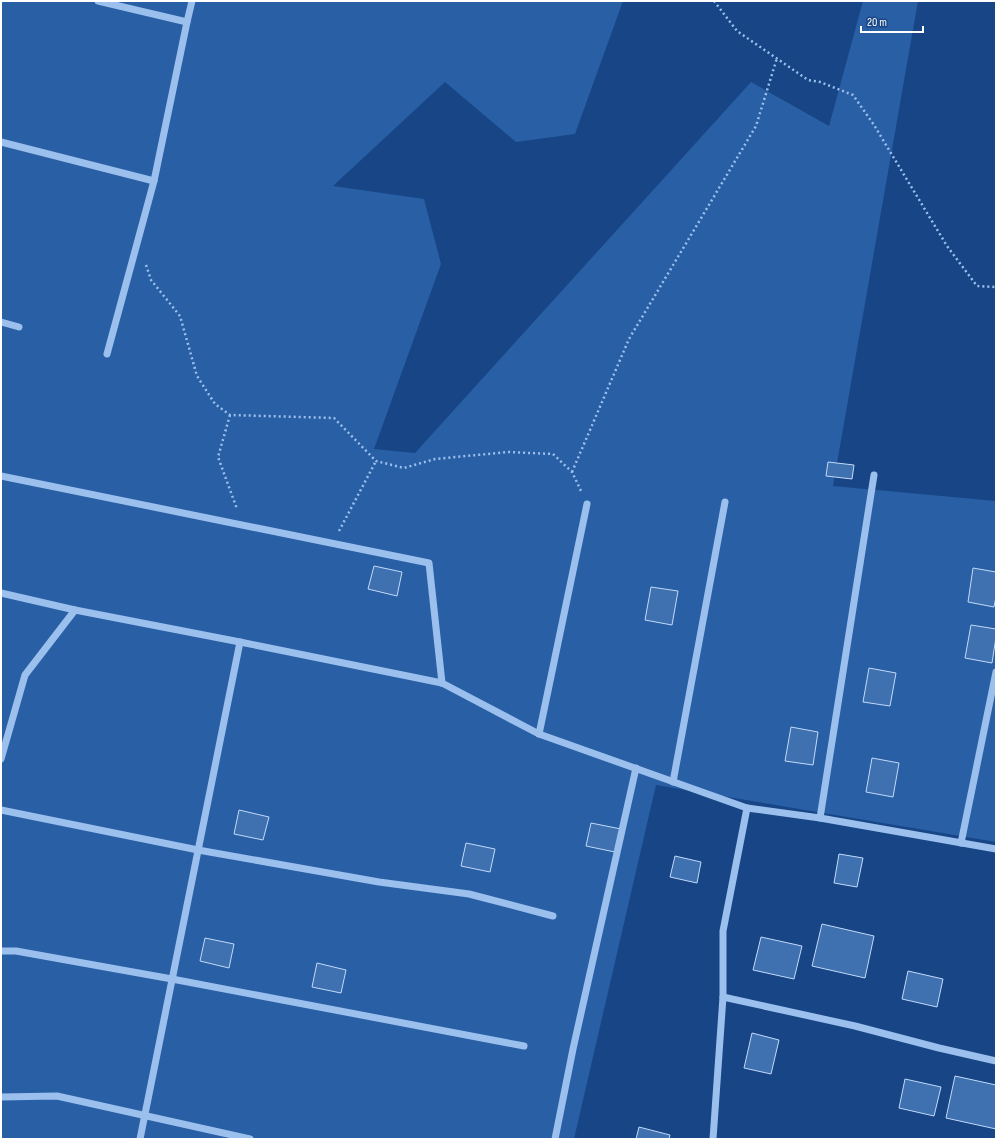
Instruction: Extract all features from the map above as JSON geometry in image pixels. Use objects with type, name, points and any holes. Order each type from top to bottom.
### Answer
[{"type":"street","points":[[98,1],[187,22]]},
{"type":"street","points":[[107,354],[154,181],[192,1]]},
{"type":"street","points":[[1,142],[154,181]]},
{"type":"street","points":[[1,322],[19,327]]},
{"type":"street","points":[[820,818],[874,475]]},
{"type":"street","points":[[1,476],[429,563],[442,683]]},
{"type":"street","points":[[673,782],[726,502]]},
{"type":"street","points":[[539,734],[587,504]]},
{"type":"street","points":[[1,592],[75,610],[442,683],[539,734],[747,808],[820,818],[996,849]]},
{"type":"street","points":[[1,759],[25,675],[75,610]]},
{"type":"street","points":[[140,1139],[240,642]]},
{"type":"street","points":[[961,843],[996,672]]},
{"type":"street","points":[[555,1139],[573,1049],[636,768]]},
{"type":"street","points":[[714,1139],[723,997],[723,931],[747,808]]},
{"type":"street","points":[[1,810],[198,850],[379,882],[469,894],[553,916]]},
{"type":"street","points":[[1,951],[16,951],[172,979],[524,1046]]},
{"type":"street","points":[[723,997],[855,1026],[996,1061]]},
{"type":"street","points":[[1,1097],[57,1096],[250,1139]]},
{"type":"path","points":[[714,1],[737,31],[808,80],[820,82],[853,95],[874,125],[948,246],[977,286],[996,287]]},
{"type":"path","points":[[572,472],[629,339],[756,126],[777,58]]},
{"type":"path","points":[[138,242],[152,280],[180,316],[197,376],[215,404],[230,415],[334,418],[376,461],[404,468],[435,459],[508,452],[553,454],[572,472],[587,504]]},
{"type":"path","points":[[230,415],[218,457],[243,525]]},
{"type":"path","points":[[332,544],[376,461]]},
{"type":"shaded area","points":[[1,1],[623,1],[575,134],[516,142],[445,82],[333,186],[424,199],[441,264],[374,449],[415,453],[751,82],[829,126],[863,1],[918,1],[833,486],[996,501],[996,842],[656,785],[574,1139],[1,1139]]},
{"type":"building","points":[[828,462],[854,465],[852,479],[826,476]]},
{"type":"building","points":[[374,566],[402,572],[397,596],[368,589]]},
{"type":"building","points":[[973,568],[996,572],[996,597],[994,607],[968,602]]},
{"type":"building","points":[[651,587],[678,591],[672,625],[645,620]]},
{"type":"building","points":[[971,625],[996,629],[992,663],[965,658]]},
{"type":"building","points":[[869,668],[896,673],[890,706],[863,702]]},
{"type":"building","points":[[791,727],[818,732],[813,765],[785,761]]},
{"type":"building","points":[[872,758],[899,763],[893,797],[866,792]]},
{"type":"building","points":[[239,810],[269,817],[263,840],[234,834]]},
{"type":"building","points":[[591,823],[621,829],[615,852],[586,846]]},
{"type":"building","points":[[466,843],[495,849],[490,872],[461,866]]},
{"type":"building","points":[[839,854],[863,858],[857,887],[834,883]]},
{"type":"building","points":[[675,856],[701,862],[697,883],[670,877]]},
{"type":"building","points":[[822,924],[874,936],[865,978],[812,966]]},
{"type":"building","points":[[761,937],[802,946],[794,979],[753,970]]},
{"type":"building","points":[[205,938],[234,944],[229,968],[200,961]]},
{"type":"building","points":[[317,963],[346,970],[341,993],[312,987]]},
{"type":"building","points":[[908,971],[943,979],[937,1007],[902,999]]},
{"type":"building","points":[[752,1033],[779,1040],[771,1074],[744,1068]]},
{"type":"building","points":[[955,1076],[996,1085],[996,1129],[946,1118]]},
{"type":"building","points":[[905,1079],[941,1087],[934,1116],[899,1108]]},
{"type":"building","points":[[639,1127],[670,1135],[669,1139],[636,1139]]}]
